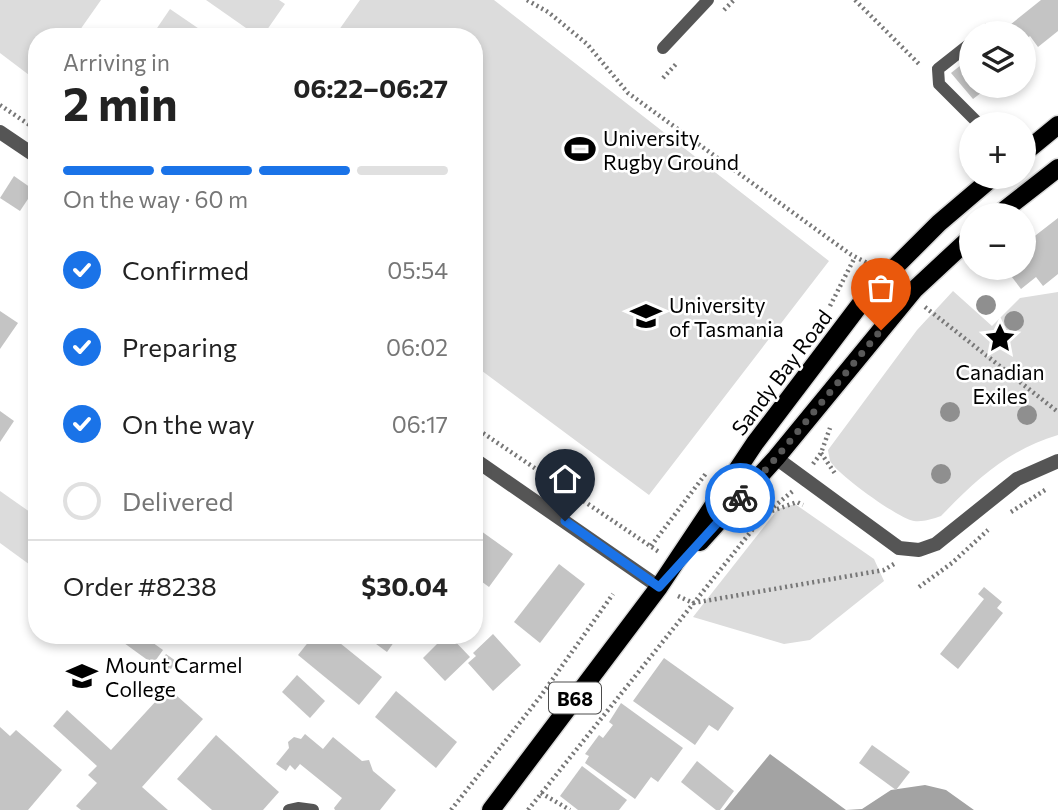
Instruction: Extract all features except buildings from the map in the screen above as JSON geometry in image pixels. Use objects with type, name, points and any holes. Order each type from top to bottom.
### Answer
[{"type":"main road","points":[[1036,143],[1058,125]]},
{"type":"main road","points":[[1013,203],[1058,168]]},
{"type":"main road","name":"Sandy Bay Road","points":[[491,810],[659,587],[755,443],[868,294],[939,223],[979,189]]},
{"type":"main road","name":"Sandy Bay Road","points":[[659,587],[776,458],[914,290],[959,248]]},
{"type":"main road","points":[[755,443],[776,458]]},
{"type":"street","points":[[0,132],[28,151]]},
{"type":"street","points":[[776,458],[899,548],[919,550],[936,544],[1017,479],[1058,461]]},
{"type":"street","points":[[483,465],[659,587]]},
{"type":"lane","points":[[663,48],[708,0]]},
{"type":"lane","points":[[959,52],[938,69],[939,84],[967,112]]},
{"type":"lane","points":[[289,810],[298,807],[313,810]]},
{"type":"path","points":[[527,0],[548,12],[587,44],[628,93],[855,257],[869,264]]},
{"type":"path","points":[[855,0],[939,84]]},
{"type":"path","points":[[0,104],[28,124]]},
{"type":"path","points":[[828,310],[855,257]]},
{"type":"path","points":[[925,307],[1058,412]]},
{"type":"path","points":[[483,433],[651,546]]},
{"type":"path","points":[[821,453],[843,484]]},
{"type":"path","points":[[1003,517],[1047,489]]},
{"type":"path","points":[[765,514],[797,502],[808,507]]},
{"type":"path","points":[[919,587],[952,563],[993,526]]},
{"type":"path","points":[[528,810],[693,603],[884,570],[919,550]]},
{"type":"path","points":[[885,561],[892,566]]},
{"type":"path","points":[[451,810],[540,698],[613,594]]},
{"type":"path","points":[[541,793],[570,810]]},
{"type":"shaded area","points":[[0,0],[101,0],[81,28],[28,28],[28,74],[0,53]]},
{"type":"shaded area","points":[[206,0],[279,0],[285,4],[268,28],[246,28]]},
{"type":"shaded area","name":"University Rugby Ground","points":[[360,0],[494,0],[829,261],[649,495],[483,372],[483,28],[340,28]]},
{"type":"shaded area","points":[[170,9],[198,28],[157,28]]},
{"type":"shaded area","points":[[953,291],[992,326],[1020,298],[1058,292],[1058,435],[1024,449],[994,467],[941,516],[914,521],[883,505],[856,486],[835,468],[830,461],[828,450],[917,330]]},
{"type":"shaded area","points":[[0,491],[28,511],[28,563],[0,543]]},
{"type":"shaded area","points":[[795,504],[874,559],[884,581],[810,640],[784,644],[693,617],[778,509]]},
{"type":"shaded area","points":[[770,754],[846,810],[724,810]]},
{"type":"shaded area","points":[[925,785],[946,790],[974,810],[846,810],[862,809],[891,790]]},
{"type":"way so far","points":[[740,498],[881,330]]},
{"type":"place","name":"University Rugby Ground","points":[[580,149]]},
{"type":"place","name":"University of Tasmania","points":[[646,316]]},
{"type":"place","name":"Canadian Exiles","points":[[1000,338]]},
{"type":"place","name":"Mount Carmel College","points":[[82,676]]},
{"type":"route","points":[[565,521],[659,587],[740,498]]}]
